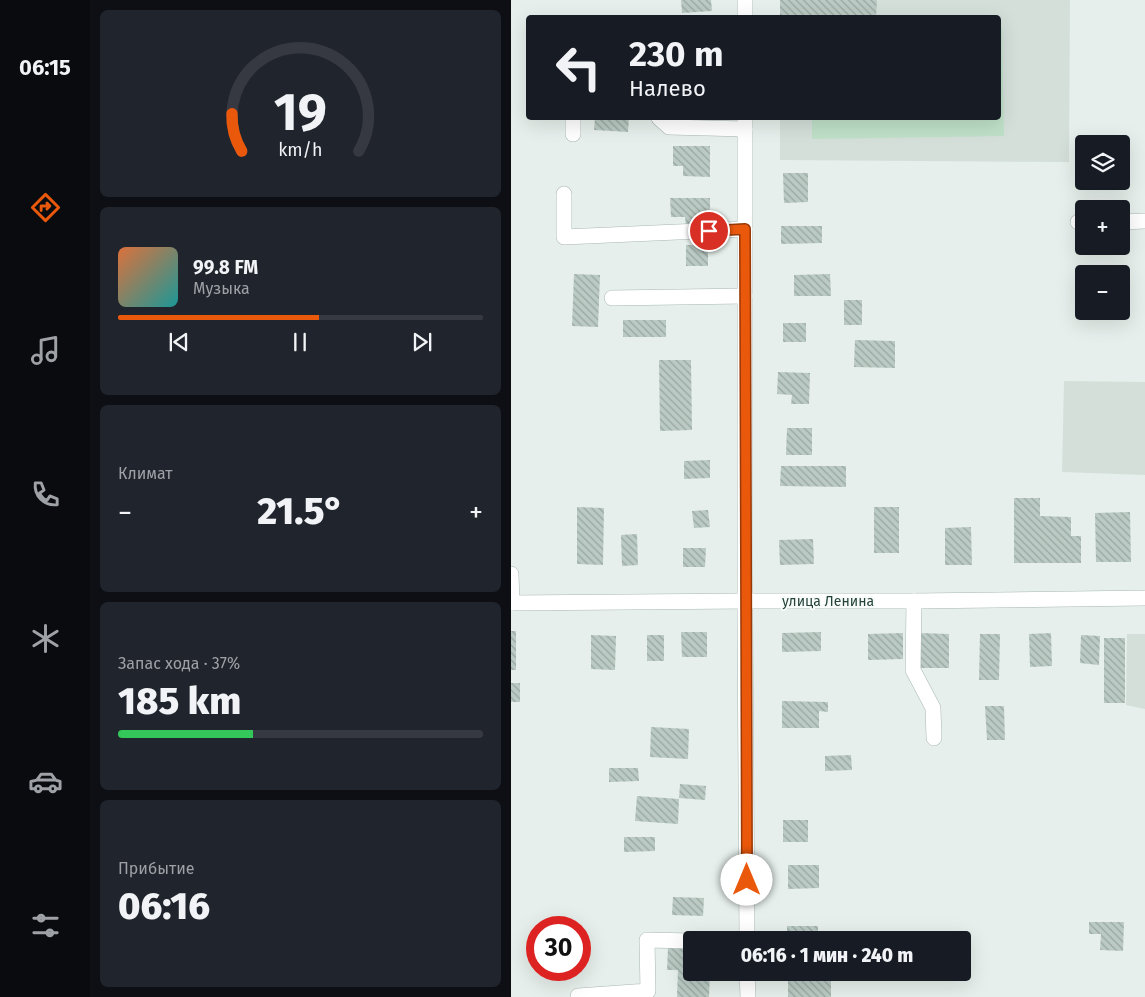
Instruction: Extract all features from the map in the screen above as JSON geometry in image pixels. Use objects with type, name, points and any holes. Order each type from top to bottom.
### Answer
[{"type":"street","points":[[745,0],[745,15]]},
{"type":"street","points":[[573,120],[573,134]]},
{"type":"street","points":[[661,120],[669,127],[745,123],[747,931]]},
{"type":"street","points":[[564,194],[564,237],[745,229]]},
{"type":"street","points":[[1130,222],[1145,221]]},
{"type":"street","points":[[612,298],[745,296]]},
{"type":"street","points":[[511,574],[512,603]]},
{"type":"street","name":"улица Ленина","points":[[512,603],[1145,598]]},
{"type":"street","points":[[914,601],[913,670],[933,708],[934,738]]},
{"type":"street","points":[[578,996],[648,991],[647,940],[683,941]]},
{"type":"street","points":[[747,981],[748,997]]},
{"type":"shaded area","points":[[780,0],[1070,0],[1069,162],[780,160],[780,120],[1001,120],[1001,15],[780,15]]},
{"type":"shaded area","points":[[1064,381],[1145,382],[1145,475],[1062,472]]},
{"type":"shaded area","points":[[1127,634],[1145,634],[1145,709],[1126,705]]},
{"type":"green space","points":[[1002,28],[1004,136],[812,139],[812,120],[1001,120]]},
{"type":"building","points":[[681,0],[711,0],[712,11],[682,13]]},
{"type":"building","points":[[780,0],[877,0],[876,15],[780,15]]},
{"type":"building","points":[[595,120],[629,120],[628,132],[594,130]]},
{"type":"building","points":[[684,120],[710,120],[709,123],[684,122]]},
{"type":"building","points":[[673,146],[710,146],[710,177],[683,176],[683,166],[673,166]]},
{"type":"building","points":[[783,173],[808,173],[808,202],[784,203]]},
{"type":"building","points":[[670,198],[710,198],[710,226],[686,226],[685,217],[671,217]]},
{"type":"building","points":[[781,226],[822,226],[822,243],[781,244]]},
{"type":"building","points":[[686,245],[708,245],[708,266],[686,266]]},
{"type":"building","points":[[574,274],[600,275],[598,327],[572,326]]},
{"type":"building","points":[[830,274],[831,296],[794,296],[794,275]]},
{"type":"building","points":[[844,300],[862,300],[862,325],[844,325]]},
{"type":"building","points":[[623,320],[666,320],[666,337],[623,337]]},
{"type":"building","points":[[783,323],[806,323],[806,342],[783,342]]},
{"type":"building","points":[[855,340],[895,341],[895,368],[854,367]]},
{"type":"building","points":[[659,360],[691,360],[692,430],[660,431]]},
{"type":"building","points":[[778,372],[810,373],[809,404],[791,404],[792,395],[777,394]]},
{"type":"building","points":[[787,428],[812,428],[812,455],[786,455]]},
{"type":"building","points":[[710,460],[710,478],[684,479],[684,461]]},
{"type":"building","points":[[781,466],[846,466],[846,487],[780,486]]},
{"type":"building","points":[[1014,498],[1040,498],[1040,516],[1071,517],[1071,536],[1081,536],[1081,563],[1014,563]]},
{"type":"building","points":[[577,507],[604,508],[603,565],[577,564]]},
{"type":"building","points":[[874,507],[899,507],[899,553],[874,553]]},
{"type":"building","points":[[708,510],[710,527],[694,528],[692,511]]},
{"type":"building","points":[[1130,512],[1131,562],[1096,562],[1095,513]]},
{"type":"building","points":[[971,527],[972,565],[945,565],[945,528]]},
{"type":"building","points":[[637,534],[638,565],[622,566],[621,535]]},
{"type":"building","points":[[813,539],[814,564],[780,565],[779,540]]},
{"type":"building","points":[[683,548],[706,548],[705,567],[683,567]]},
{"type":"building","points":[[511,631],[516,631],[516,670],[511,670]]},
{"type":"building","points":[[681,632],[707,632],[707,657],[682,657]]},
{"type":"building","points":[[821,632],[821,651],[782,652],[782,633]]},
{"type":"building","points":[[903,633],[903,659],[868,660],[868,634]]},
{"type":"building","points":[[920,633],[949,634],[949,668],[920,668]]},
{"type":"building","points":[[1051,633],[1052,666],[1030,667],[1029,634]]},
{"type":"building","points":[[980,634],[1000,634],[999,680],[979,680]]},
{"type":"building","points":[[591,635],[616,636],[615,670],[591,669]]},
{"type":"building","points":[[647,635],[664,635],[664,661],[647,661]]},
{"type":"building","points":[[1081,635],[1100,636],[1099,665],[1080,663]]},
{"type":"building","points":[[1104,638],[1125,638],[1125,703],[1104,703]]},
{"type":"building","points":[[511,683],[520,683],[520,702],[511,702]]},
{"type":"building","points":[[782,701],[828,702],[828,712],[819,711],[819,728],[782,728]]},
{"type":"building","points":[[985,706],[1004,706],[1005,740],[987,740]]},
{"type":"building","points":[[651,727],[689,729],[688,759],[650,757]]},
{"type":"building","points":[[851,755],[852,770],[825,771],[825,756]]},
{"type":"building","points":[[609,768],[638,768],[639,781],[609,782]]},
{"type":"building","points":[[680,784],[706,786],[705,800],[679,798]]},
{"type":"building","points":[[637,796],[679,799],[678,824],[635,821]]},
{"type":"building","points":[[783,820],[808,820],[808,842],[783,842]]},
{"type":"building","points":[[624,837],[655,837],[655,851],[624,852]]},
{"type":"building","points":[[788,865],[819,865],[819,888],[788,889]]},
{"type":"building","points":[[673,897],[704,898],[703,916],[672,915]]},
{"type":"building","points":[[1089,922],[1124,922],[1123,951],[1100,950],[1101,934],[1089,934]]},
{"type":"building","points":[[787,926],[818,926],[818,931],[787,931]]},
{"type":"building","points":[[668,948],[683,949],[683,981],[710,981],[709,997],[677,997],[678,970],[667,970]]},
{"type":"building","points":[[788,981],[831,981],[831,997],[788,997]]},
{"type":"route","points":[[709,231],[745,229],[747,880]]}]
